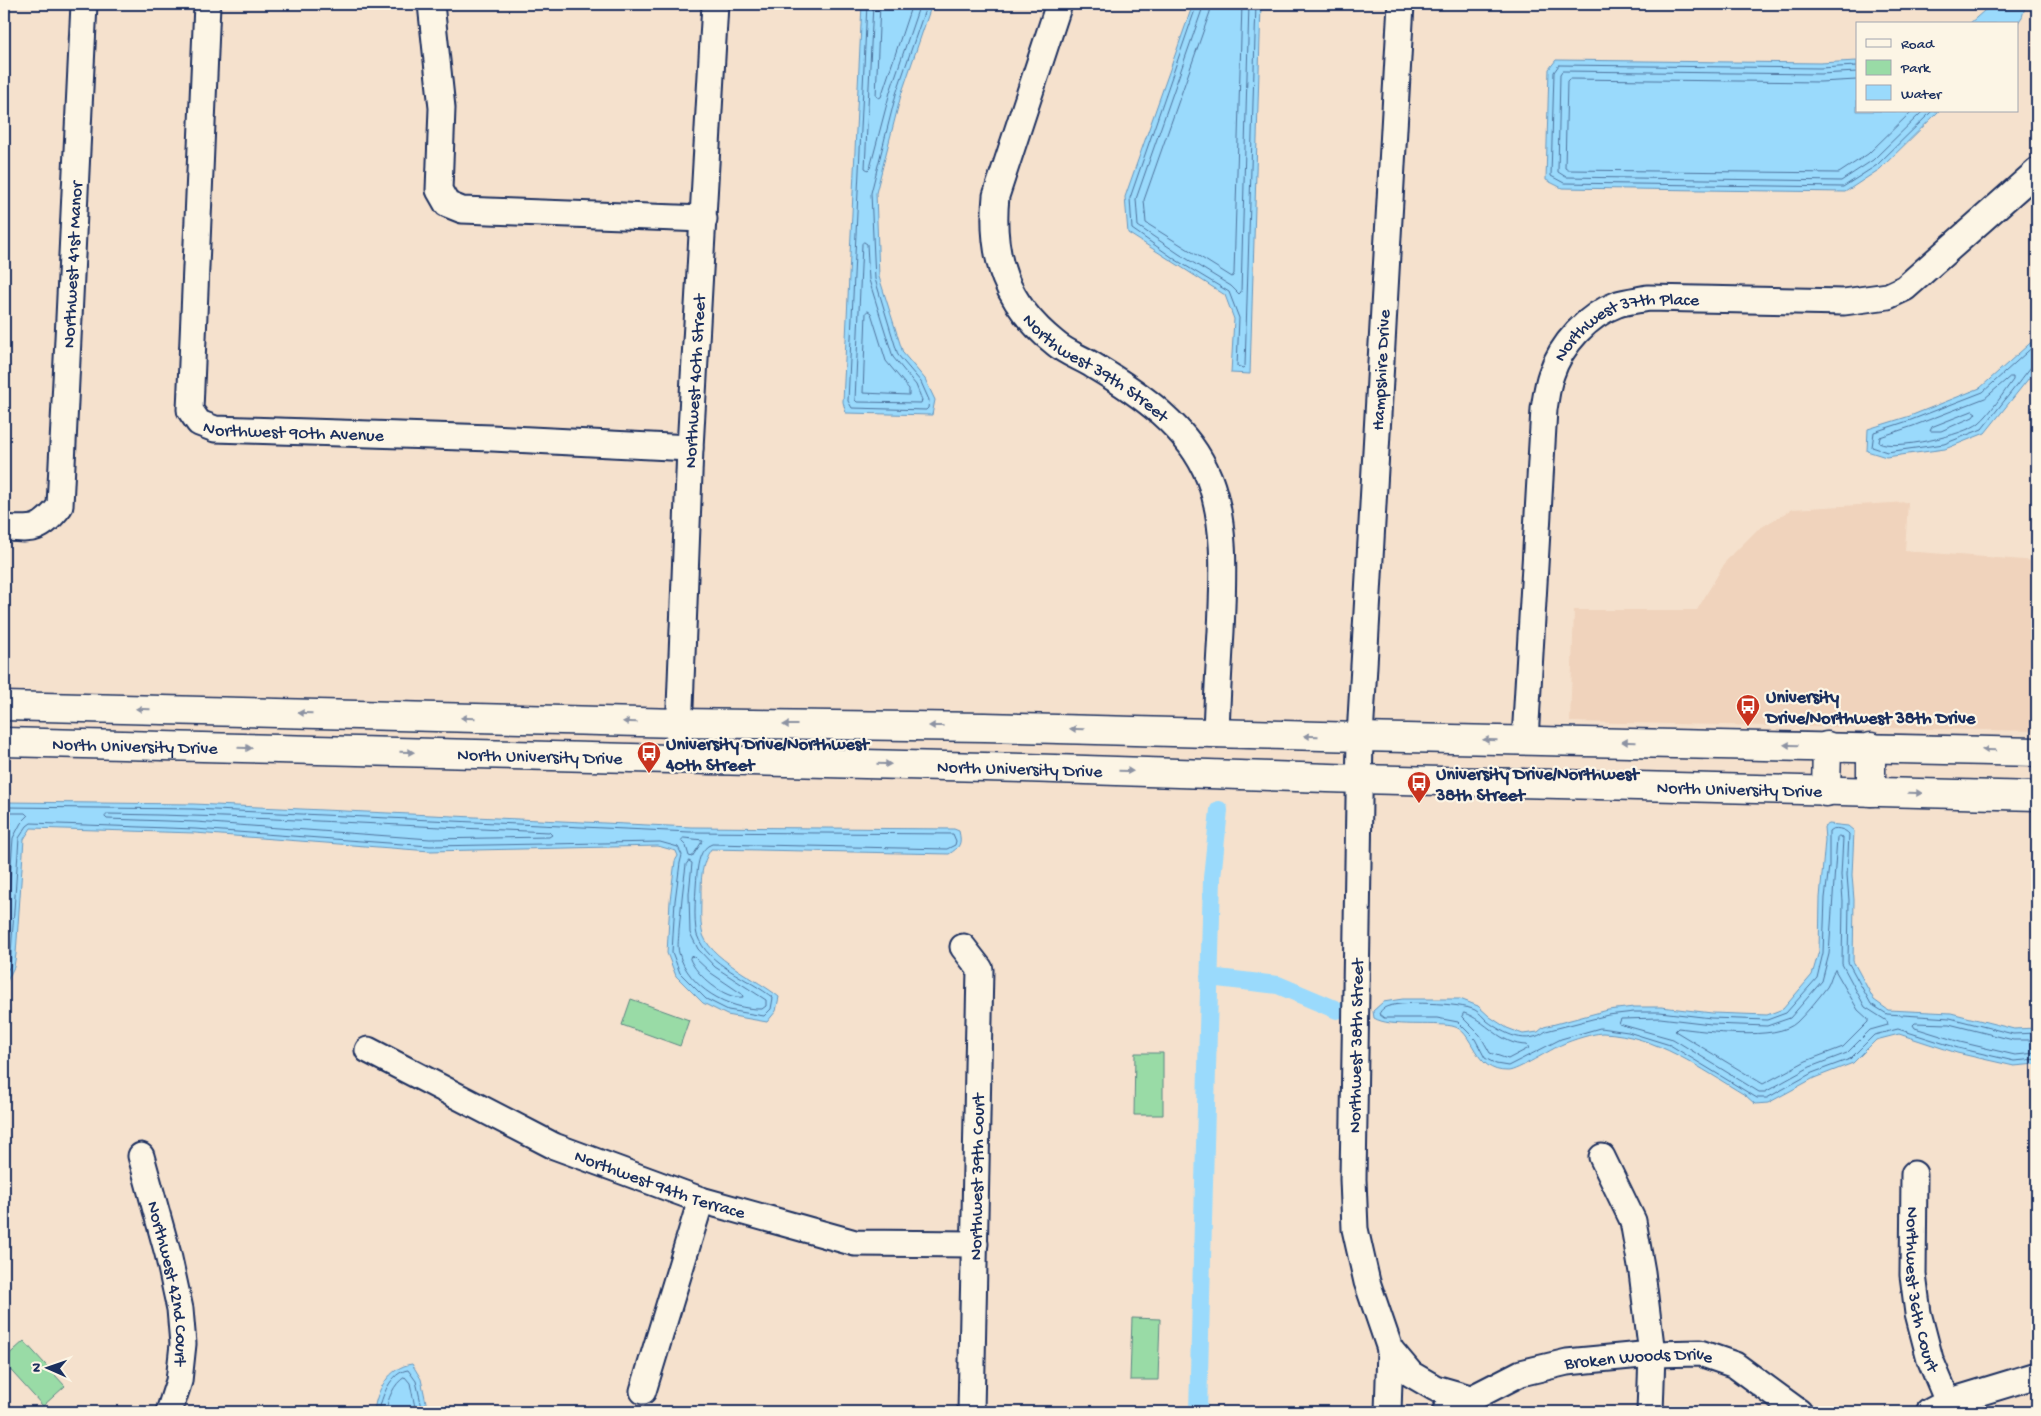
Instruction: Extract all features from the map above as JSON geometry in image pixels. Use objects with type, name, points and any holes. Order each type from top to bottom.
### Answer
[{"type":"main road","name":"North University Drive","points":[[4,706],[679,724],[985,726],[1216,734],[2037,752]]},
{"type":"main road","name":"North University Drive","points":[[4,742],[1024,768],[1359,780],[2037,796]]},
{"type":"main road","points":[[1826,792],[1828,746]]},
{"type":"main road","points":[[1871,747],[1871,792]]},
{"type":"street","name":"Northwest 41st Manor","points":[[4,528],[32,530],[48,521],[60,506],[84,4]]},
{"type":"street","name":"Northwest 90th Avenue","points":[[208,4],[190,410],[199,423],[215,429],[492,438],[690,448]]},
{"type":"street","points":[[431,4],[442,108],[439,190],[447,204],[462,210],[704,219]]},
{"type":"street","name":"Northwest 40th Street","points":[[678,759],[690,448],[715,4]]},
{"type":"street","name":"Northwest 39th Street","points":[[1059,4],[996,196],[994,224],[999,260],[1011,294],[1031,322],[1056,345],[1093,365],[1149,404],[1175,427],[1196,451],[1209,478],[1217,510],[1222,546],[1216,734]]},
{"type":"street","name":"Hampshire Drive","points":[[1360,737],[1400,4]]},
{"type":"street","name":"Northwest 37th Place","points":[[1525,740],[1544,409],[1551,375],[1560,355],[1575,334],[1594,316],[1619,304],[1648,298],[1844,302],[1888,296],[1905,288],[2037,171]]},
{"type":"street","name":"Northwest 38th Street","points":[[1360,737],[1353,1179],[1355,1229],[1367,1282],[1390,1349],[1388,1412]]},
{"type":"street","name":"Northwest 39th Court","points":[[963,947],[980,969],[971,1412]]},
{"type":"street","name":"Northwest 94th Terrace","points":[[368,1050],[554,1146],[701,1200],[855,1243],[975,1244]]},
{"type":"street","name":"Northwest 42nd Court","points":[[141,1156],[168,1254],[180,1309],[183,1344],[179,1382],[169,1412]]},
{"type":"street","points":[[1602,1157],[1633,1221],[1642,1272],[1652,1354],[1650,1412]]},
{"type":"street","name":"Northwest 36th Court","points":[[1914,1174],[1913,1275],[1918,1313],[1930,1359],[1938,1407]]},
{"type":"street","points":[[643,1391],[701,1200]]},
{"type":"street","name":"Northwest 38th Street","points":[[1390,1349],[1411,1374],[1435,1388],[1470,1398]]},
{"type":"street","name":"Broken Woods Drive","points":[[1470,1398],[1521,1373],[1567,1362],[1652,1354],[1700,1353],[1735,1366],[1800,1412]]},
{"type":"street","points":[[1938,1407],[2037,1375]]},
{"type":"street","points":[[1445,1412],[1470,1398]]},
{"type":"shaded area","points":[[1908,502],[1905,551],[2037,561],[2037,731],[1570,722],[1574,610],[1697,610],[1726,561],[1757,530],[1792,509]]},
{"type":"green space","points":[[631,999],[689,1020],[680,1046],[622,1025]]},
{"type":"green space","points":[[1135,1053],[1163,1053],[1163,1115],[1134,1115]]},
{"type":"green space","points":[[1132,1318],[1160,1319],[1158,1380],[1130,1380]]},
{"type":"green space","points":[[24,1341],[65,1386],[43,1406],[4,1363],[4,1359]]},
{"type":"water","points":[[862,4],[932,4],[901,95],[876,193],[879,277],[903,353],[925,379],[935,400],[932,415],[846,413],[843,402]]},
{"type":"water","points":[[1193,4],[1261,4],[1250,374],[1231,373],[1234,319],[1225,295],[1128,233],[1125,197]]},
{"type":"water","points":[[1992,4],[2026,4],[2018,23],[1971,22]]},
{"type":"water","points":[[1556,60],[1820,63],[1856,61],[1856,112],[1938,112],[1880,169],[1845,192],[1562,188],[1546,180],[1549,69]]},
{"type":"water","points":[[2037,337],[2037,368],[1985,433],[1945,449],[1886,457],[1867,451],[1868,429],[1910,416],[1980,388]]},
{"type":"water","points":[[4,802],[193,804],[691,827],[954,829],[959,831],[960,842],[958,847],[949,854],[711,849],[703,866],[702,931],[706,941],[723,959],[779,997],[776,1011],[767,1022],[727,1015],[703,1003],[676,976],[667,953],[670,901],[675,861],[678,856],[676,851],[658,846],[430,851],[195,833],[31,828],[24,839],[14,967],[4,987]]},
{"type":"water","points":[[1829,824],[1848,826],[1854,831],[1852,875],[1854,900],[1853,961],[1874,1000],[1888,1010],[1951,1013],[2014,1029],[2037,1028],[2037,1064],[2014,1066],[1957,1053],[1899,1034],[1876,1040],[1853,1063],[1814,1078],[1768,1103],[1755,1104],[1745,1095],[1695,1064],[1660,1047],[1623,1035],[1599,1033],[1589,1035],[1567,1042],[1508,1071],[1496,1070],[1487,1065],[1460,1029],[1443,1025],[1390,1023],[1374,1018],[1373,1011],[1383,1002],[1403,999],[1460,999],[1478,1006],[1490,1017],[1507,1028],[1523,1034],[1538,1032],[1544,1027],[1608,1010],[1634,1007],[1661,1007],[1712,1013],[1767,1015],[1783,1009],[1812,975],[1819,951],[1820,898],[1825,840],[1824,827]]},
{"type":"water","points":[[412,1364],[421,1379],[428,1412],[374,1412],[375,1404],[385,1381],[397,1370]]},
{"type":"waterway","points":[[1198,1412],[1212,878],[1219,810]]},
{"type":"waterway","points":[[1209,977],[1278,985],[1337,1010]]},
{"type":"place","name":"University Drive/Northwest 38th Drive","points":[[1748,727]]},
{"type":"place","name":"University Drive/Northwest 40th Street","points":[[649,774]]},
{"type":"place","name":"University Drive/Northwest 38th Street","points":[[1419,804]]}]
